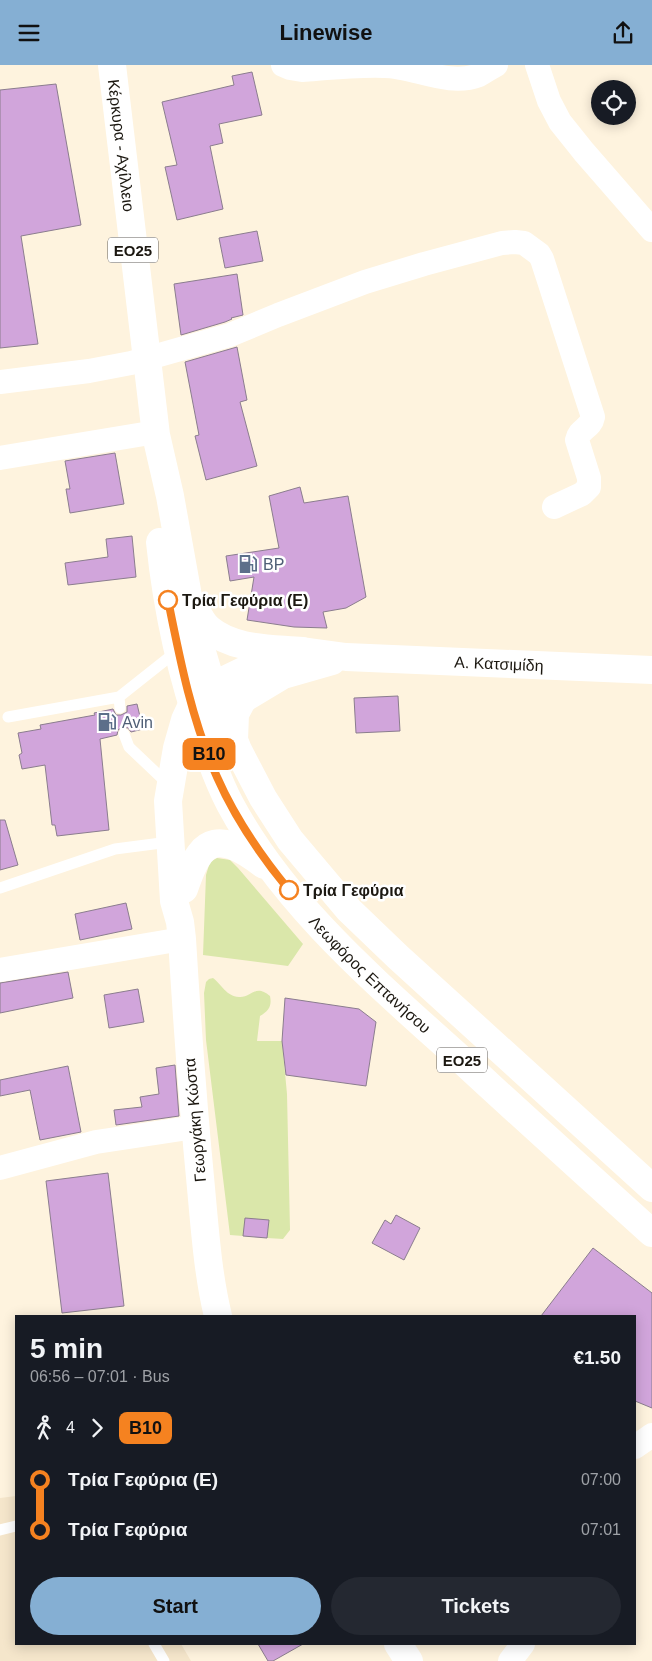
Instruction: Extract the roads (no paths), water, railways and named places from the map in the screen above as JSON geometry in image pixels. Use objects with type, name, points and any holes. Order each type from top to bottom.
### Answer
[{"type":"main road","name":"Κέρκυρα - Αχίλλειο","points":[[112,65],[156,434],[198,642],[212,686],[233,706]]},
{"type":"main road","name":"Κέρκυρα - Αχίλλειο","points":[[156,434],[155,500],[168,600],[192,705],[203,737]]},
{"type":"main road","points":[[188,596],[204,623],[210,629],[233,643],[302,651]]},
{"type":"main road","name":"Α. Κατσιμίδη","points":[[192,705],[212,686],[276,655],[302,651],[346,657],[651,673]]},
{"type":"main road","name":"Α. Κατσιμίδη","points":[[233,706],[283,675],[346,657]]},
{"type":"main road","name":"Γεωργάκη Κώστα","points":[[181,931],[174,901],[168,801],[177,749],[185,720],[192,705]]},
{"type":"main road","name":"Γεωργάκη Κώστα","points":[[218,1315],[207,1247],[195,1127],[181,931],[184,889],[184,836],[189,785],[194,761],[203,737],[233,706]]},
{"type":"main road","name":"Λεωφόρος Επτανήσου","points":[[233,706],[234,741],[263,798],[290,840],[349,910],[398,957],[652,1188]]},
{"type":"main road","name":"Λεωφόρος Επτανήσου","points":[[203,737],[216,776],[230,805],[280,879],[307,911],[372,979],[652,1233]]},
{"type":"main road","points":[[184,889],[194,862],[200,852],[218,843],[249,853],[280,879]]},
{"type":"main road","points":[[399,1645],[409,1661]]},
{"type":"street","points":[[283,65],[290,69],[403,67],[450,78],[465,78],[478,75],[496,65]]},
{"type":"street","points":[[537,65],[549,101],[560,122],[652,230]]},
{"type":"street","points":[[0,382],[89,371],[146,359],[230,335],[335,293],[424,264],[502,243],[524,243],[539,254],[542,259],[593,417],[589,425],[580,431],[577,440],[589,478],[588,487],[582,494],[554,507]]},
{"type":"street","points":[[0,458],[156,434]]},
{"type":"street","points":[[0,970],[181,931]]},
{"type":"street","points":[[0,1167],[96,1142],[195,1127]]},
{"type":"street","points":[[636,1446],[652,1435]]},
{"type":"street","points":[[510,1661],[522,1645]]},
{"type":"lane","points":[[8,717],[119,702],[178,649]]},
{"type":"lane","points":[[124,734],[129,747],[170,785]]},
{"type":"lane","points":[[0,888],[115,849],[169,842]]},
{"type":"lane","points":[[0,1530],[15,1526]]},
{"type":"lane","points":[[155,1645],[164,1661]]},
{"type":"place","name":"BP","points":[[248,564]]},
{"type":"place","name":"Τρία Γεφύρια (E)","points":[[168,600]]},
{"type":"place","name":"Avin","points":[[107,722]]},
{"type":"place","name":"Τρία Γεφύρια","points":[[289,890]]}]
